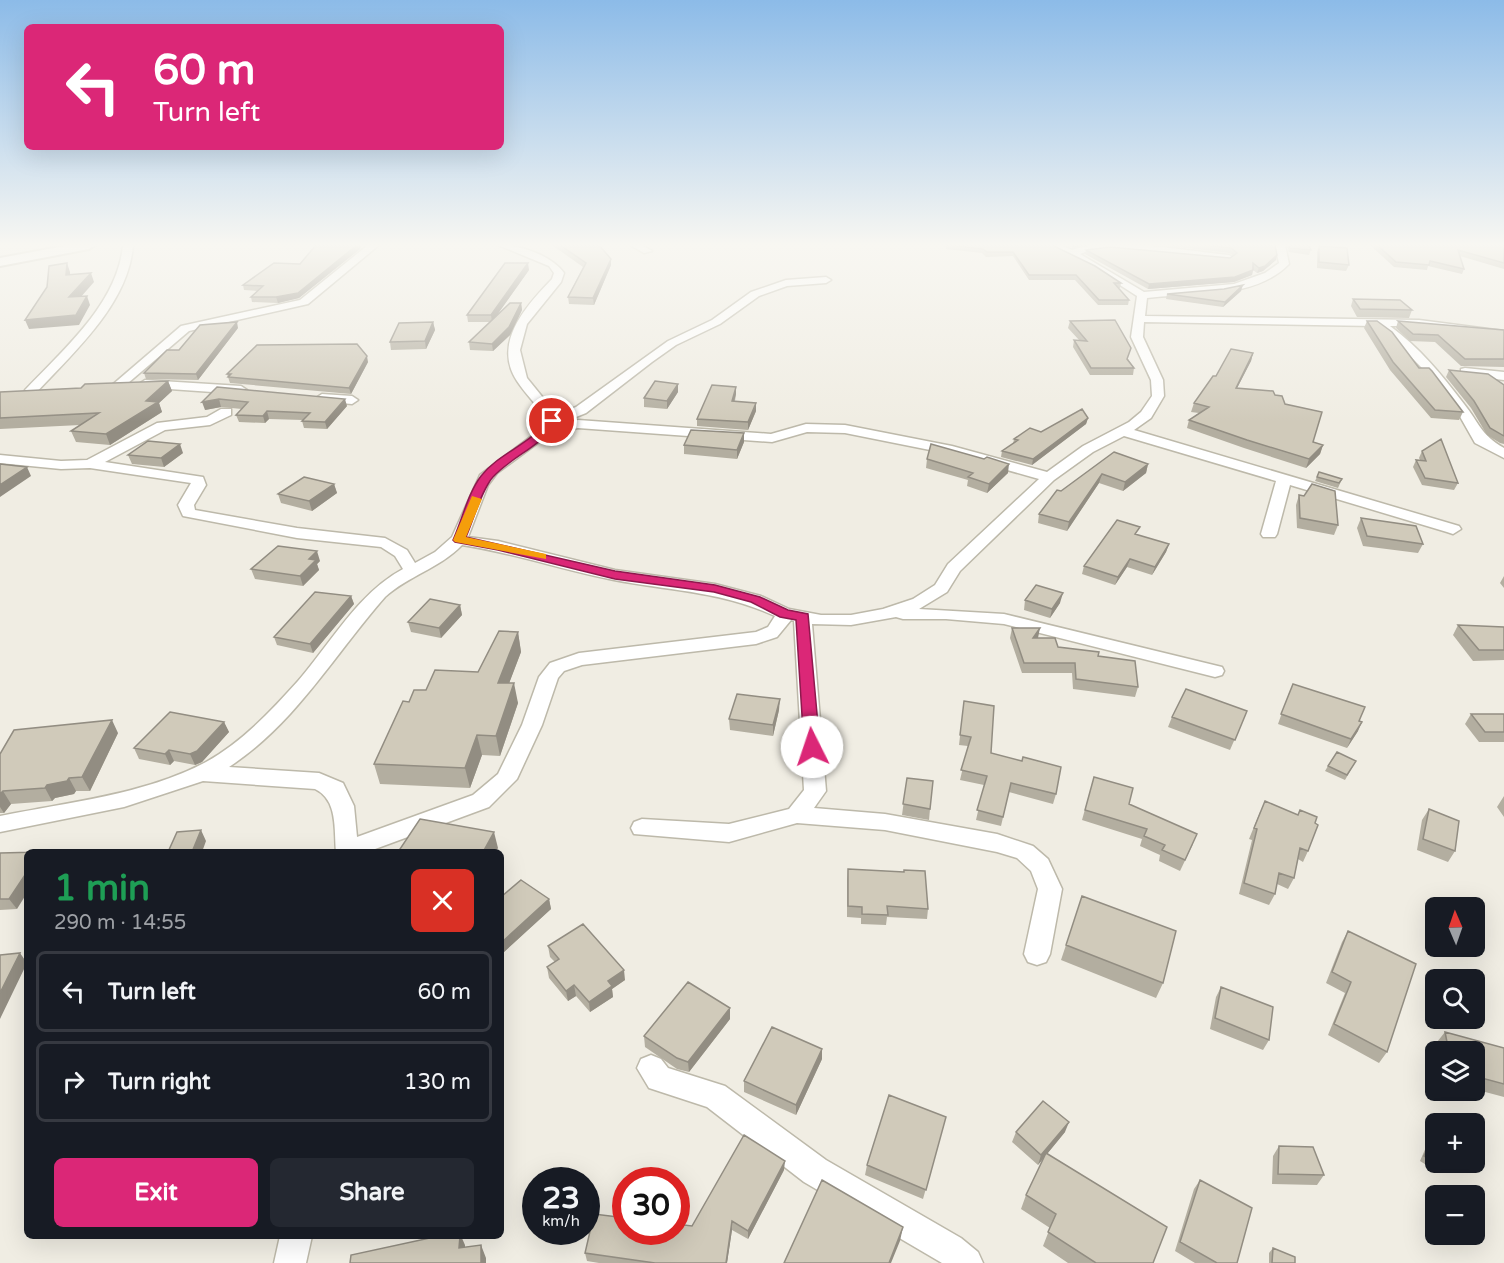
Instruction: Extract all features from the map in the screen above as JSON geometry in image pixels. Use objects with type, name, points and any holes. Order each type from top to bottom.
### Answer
[{"type":"street","points":[[51,391],[24,393],[85,333],[105,304]]},
{"type":"street","points":[[257,391],[186,385],[112,386],[185,328],[295,304]]},
{"type":"street","points":[[536,304],[527,314],[514,340],[516,367],[522,379],[549,410],[549,426]]},
{"type":"street","points":[[0,824],[147,792],[200,773],[236,753],[265,727],[328,657],[379,592],[442,554],[459,540],[485,478],[503,461],[549,426],[581,410],[672,343],[716,322],[741,304]]},
{"type":"street","points":[[459,540],[498,546],[615,575],[715,589],[756,600],[794,615],[821,620],[851,620],[886,614],[919,603],[941,588],[954,568],[981,545],[1049,477],[1088,449],[1123,431],[1146,415],[1158,396],[1157,380],[1137,337],[1142,304]]},
{"type":"street","points":[[1141,320],[1433,324],[1504,334]]},
{"type":"street","points":[[1378,323],[1395,335],[1431,369],[1464,412],[1480,441],[1504,454]]},
{"type":"street","points":[[1431,369],[1504,376]]},
{"type":"street","points":[[304,396],[352,400]]},
{"type":"street","points":[[90,464],[162,426],[210,421],[226,412]]},
{"type":"street","points":[[549,426],[578,424],[772,438],[806,428],[845,429],[952,450],[1049,477]]},
{"type":"street","points":[[1123,431],[1453,529]]},
{"type":"street","points":[[0,459],[61,465],[90,464],[198,480],[199,485],[186,505],[188,513],[297,533],[385,543],[402,553],[412,570]]},
{"type":"street","points":[[1269,534],[1284,480]]},
{"type":"street","points":[[886,614],[946,614],[1004,619],[1215,671]]},
{"type":"street","points":[[794,615],[815,791],[797,815]]},
{"type":"street","points":[[352,849],[481,801],[506,779],[532,725],[544,686],[557,667],[579,659],[764,636],[779,628],[794,615]]},
{"type":"street","points":[[200,773],[319,781],[335,789],[343,806],[347,849]]},
{"type":"street","points":[[642,828],[729,833],[797,815],[885,822],[997,843],[1025,852],[1040,866],[1050,889],[1037,954]]},
{"type":"street","points":[[651,1068],[659,1079],[715,1096],[815,1171],[950,1249],[967,1263]]},
{"type":"street","points":[[291,1263],[295,1239]]},
{"type":"building","points":[[36,304],[82,304],[76,315],[25,320]]},
{"type":"building","points":[[475,304],[499,304],[491,315],[467,315]]},
{"type":"building","points":[[509,304],[521,304],[509,327],[492,344],[469,342]]},
{"type":"building","points":[[1356,304],[1405,304],[1412,310],[1360,309]]},
{"type":"building","points":[[1115,320],[1131,348],[1127,359],[1134,368],[1091,368],[1074,340],[1087,341],[1070,321]]},
{"type":"building","points":[[1367,321],[1377,321],[1392,332],[1419,368],[1429,368],[1432,371],[1463,412],[1435,410],[1393,362]]},
{"type":"building","points":[[1398,321],[1504,330],[1504,359],[1465,359],[1438,335],[1413,334]]},
{"type":"building","points":[[237,322],[196,374],[144,373],[167,350],[179,350],[200,325]]},
{"type":"building","points":[[433,322],[425,341],[390,342],[399,323]]},
{"type":"building","points":[[357,344],[367,356],[349,388],[228,377],[231,374],[227,374],[257,345]]},
{"type":"building","points":[[1231,349],[1253,353],[1236,388],[1273,391],[1275,395],[1282,396],[1285,404],[1322,412],[1313,442],[1323,445],[1309,459],[1189,420],[1209,407],[1194,403],[1213,376],[1216,376]]},
{"type":"building","points":[[1449,370],[1488,374],[1504,385],[1504,436],[1490,428],[1474,401]]},
{"type":"building","points":[[168,381],[146,401],[158,402],[106,434],[71,431],[99,413],[0,418],[0,392],[81,388],[85,384]]},
{"type":"building","points":[[655,381],[678,384],[667,401],[644,398]]},
{"type":"building","points":[[712,385],[736,387],[732,401],[756,403],[748,422],[697,419]]},
{"type":"building","points":[[217,387],[345,399],[325,422],[302,421],[310,413],[267,411],[263,416],[236,415],[248,402],[219,399],[202,402]]},
{"type":"building","points":[[1082,409],[1088,418],[1033,459],[1002,451],[1030,428],[1041,432]]},
{"type":"building","points":[[691,430],[744,433],[737,450],[684,445]]},
{"type":"building","points":[[1441,439],[1458,483],[1425,478],[1416,460],[1426,461],[1422,451]]},
{"type":"building","points":[[148,441],[180,444],[161,458],[128,455]]},
{"type":"building","points":[[931,444],[1009,464],[989,484],[968,477],[973,473],[927,459]]},
{"type":"building","points":[[1114,452],[1148,464],[1125,482],[1102,474],[1069,522],[1039,514],[1057,490],[1061,491]]},
{"type":"building","points":[[0,464],[27,467],[0,485]]},
{"type":"building","points":[[1319,472],[1342,479],[1339,483],[1317,477]]},
{"type":"building","points":[[304,477],[334,484],[309,501],[278,494]]},
{"type":"building","points":[[1312,484],[1335,491],[1338,525],[1300,518],[1299,495],[1304,496]]},
{"type":"building","points":[[1361,518],[1416,526],[1423,544],[1367,536]]},
{"type":"building","points":[[1117,520],[1140,527],[1135,534],[1169,544],[1155,567],[1130,559],[1118,577],[1084,566]]},
{"type":"building","points":[[278,546],[317,551],[309,559],[316,560],[300,576],[251,569]]},
{"type":"building","points":[[1036,585],[1063,593],[1052,609],[1025,600]]},
{"type":"building","points":[[315,592],[351,596],[310,644],[274,637]]},
{"type":"building","points":[[430,599],[460,605],[439,628],[408,622]]},
{"type":"building","points":[[1458,625],[1504,627],[1504,650],[1479,650]]},
{"type":"building","points":[[1012,628],[1040,628],[1033,638],[1055,638],[1058,647],[1099,652],[1098,656],[1135,661],[1138,687],[1076,679],[1075,663],[1024,663]]},
{"type":"building","points":[[499,631],[518,632],[498,683],[514,683],[496,736],[477,735],[465,768],[374,764],[403,701],[409,702],[414,690],[426,690],[435,670],[478,672]]},
{"type":"building","points":[[1293,684],[1365,707],[1359,721],[1362,722],[1351,739],[1281,714]]},
{"type":"building","points":[[1186,689],[1247,711],[1235,740],[1172,717]]},
{"type":"building","points":[[737,694],[780,699],[773,725],[729,719]]},
{"type":"building","points":[[964,701],[994,706],[991,753],[1022,761],[1023,757],[1061,767],[1056,794],[1011,783],[1003,817],[977,810],[987,776],[961,770],[971,737],[960,735]]},
{"type":"building","points":[[170,712],[224,722],[197,751],[190,754],[169,750],[165,754],[134,748]]},
{"type":"building","points":[[1471,714],[1504,714],[1504,732],[1485,732]]},
{"type":"building","points":[[112,720],[82,777],[69,778],[67,781],[47,785],[45,788],[3,791],[0,794],[0,754],[14,730]]},
{"type":"building","points":[[1337,752],[1356,761],[1347,775],[1328,766]]},
{"type":"building","points":[[1094,777],[1133,788],[1129,804],[1197,834],[1185,860],[1162,850],[1165,845],[1144,836],[1147,829],[1085,810]]},
{"type":"building","points":[[907,778],[933,781],[930,809],[903,804]]},
{"type":"building","points":[[1265,801],[1298,815],[1300,810],[1317,817],[1315,823],[1318,825],[1308,851],[1300,848],[1294,878],[1279,873],[1275,894],[1244,883],[1257,829],[1254,828]]},
{"type":"building","points":[[1429,809],[1459,821],[1455,851],[1423,839]]},
{"type":"building","points":[[420,819],[494,832],[485,849],[400,849]]},
{"type":"building","points":[[201,830],[193,849],[169,849],[177,832]]},
{"type":"building","points":[[24,852],[24,876],[9,899],[0,899],[0,853]]},
{"type":"building","points":[[848,869],[925,871],[928,909],[887,906],[888,915],[862,914],[862,907],[848,906]]},
{"type":"building","points":[[521,880],[549,899],[504,940],[504,894]]},
{"type":"building","points":[[1082,896],[1176,931],[1163,983],[1066,945]]},
{"type":"building","points":[[583,924],[624,970],[608,981],[612,986],[589,1002],[574,985],[566,991],[547,967],[559,959],[548,946]]},
{"type":"building","points":[[1348,931],[1416,964],[1387,1052],[1334,1024],[1351,982],[1332,972]]},
{"type":"building","points":[[20,953],[0,993],[0,955]]},
{"type":"building","points":[[688,982],[730,1008],[688,1062],[677,1058],[644,1036]]},
{"type":"building","points":[[1221,987],[1273,1007],[1269,1040],[1215,1018]]},
{"type":"building","points":[[772,1027],[822,1049],[796,1105],[744,1081]]},
{"type":"building","points":[[1445,1032],[1478,1041],[1447,1041]]},
{"type":"building","points":[[1485,1043],[1504,1048],[1504,1084],[1485,1079]]},
{"type":"building","points":[[889,1095],[946,1117],[926,1190],[867,1165]]},
{"type":"building","points":[[1043,1101],[1069,1122],[1041,1155],[1016,1132]]},
{"type":"building","points":[[744,1135],[785,1161],[748,1231],[732,1221],[726,1263],[655,1263],[585,1253],[587,1245],[600,1245],[600,1215],[612,1216],[612,1245],[690,1245],[690,1226],[692,1226]]},
{"type":"building","points":[[1279,1146],[1313,1147],[1324,1175],[1278,1174]]},
{"type":"building","points":[[1046,1153],[1167,1227],[1153,1263],[1096,1263],[1048,1232],[1056,1214],[1026,1195]]},
{"type":"building","points":[[822,1180],[903,1227],[889,1263],[784,1263]]},
{"type":"building","points":[[1200,1180],[1252,1208],[1237,1263],[1217,1263],[1180,1242]]},
{"type":"building","points":[[425,1239],[460,1239],[459,1248],[481,1245],[481,1263],[350,1263],[351,1255]]},
{"type":"building","points":[[1273,1248],[1295,1257],[1295,1263],[1272,1263]]},
{"type":"slow traffic","points":[[476,499],[459,540],[541,556]]},
{"type":"route","points":[[552,421],[551,426],[539,437],[503,461],[485,478],[459,540],[498,546],[615,575],[715,589],[756,600],[785,614],[803,617],[812,747]]}]
